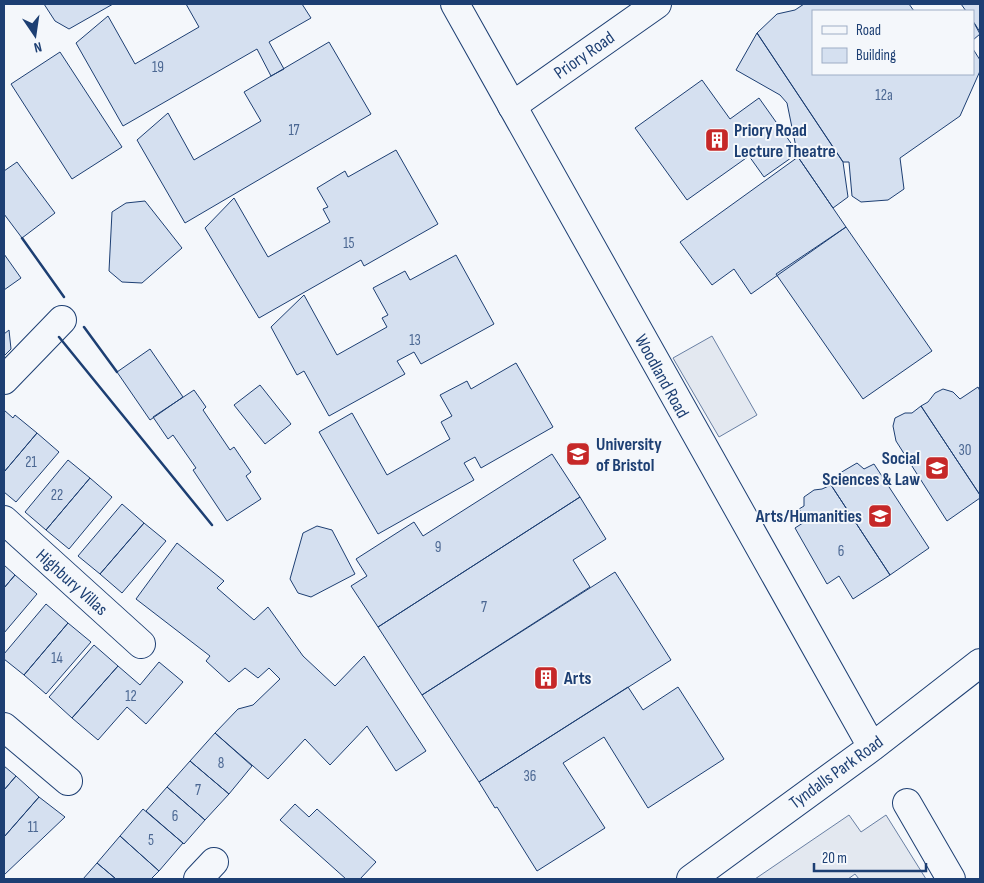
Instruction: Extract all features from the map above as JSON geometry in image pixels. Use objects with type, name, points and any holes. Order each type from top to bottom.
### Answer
[{"type":"street","name":"Woodland Road","points":[[454,4],[872,747]]},
{"type":"street","name":"Priory Road","points":[[512,106],[657,4]]},
{"type":"street","points":[[4,380],[62,320]]},
{"type":"street","name":"Highbury Villas","points":[[4,520],[141,644]]},
{"type":"street","name":"Tyndalls Park Road","points":[[691,879],[872,747],[980,663]]},
{"type":"street","points":[[4,727],[68,781]]},
{"type":"street","points":[[907,803],[951,879]]},
{"type":"shaded area","points":[[712,336],[757,415],[719,437],[673,358]]},
{"type":"shaded area","points":[[849,815],[861,832],[886,815],[926,879],[859,879],[855,874],[848,879],[755,879]]},
{"type":"building","points":[[44,4],[113,4],[69,29],[55,21]]},
{"type":"building","points":[[186,4],[302,4],[311,18],[269,42],[284,69],[271,76],[257,49],[123,126],[76,43],[108,16],[135,64],[199,27]]},
{"type":"building","points":[[804,4],[909,4],[913,10],[812,10],[812,75],[974,75],[974,51],[980,60],[980,71],[960,116],[900,158],[904,189],[888,200],[861,202],[852,196],[849,162],[843,162],[757,33],[777,14],[795,10]]},
{"type":"building","points":[[961,4],[980,4],[980,32],[974,23],[974,10],[965,10]]},
{"type":"building","points":[[974,23],[980,34],[974,39]]},
{"type":"building","points":[[757,33],[843,162],[848,197],[833,208],[798,157],[787,103],[780,95],[736,70]]},
{"type":"building","points":[[329,42],[371,114],[185,223],[137,140],[168,113],[194,160],[261,121],[244,92]]},
{"type":"building","points":[[60,52],[122,147],[72,179],[11,84]]},
{"type":"building","name":"Priory Road Lecture Theatre","points":[[702,80],[730,119],[759,98],[798,153],[764,177],[749,156],[687,200],[635,128]]},
{"type":"building","points":[[396,150],[438,224],[364,266],[361,260],[259,318],[205,228],[234,198],[268,257],[330,222],[323,209],[328,207],[317,188],[345,171],[348,177]]},
{"type":"building","points":[[798,157],[846,227],[751,294],[734,269],[712,285],[680,242]]},
{"type":"building","points":[[17,162],[55,213],[22,238],[4,214],[4,171]]},
{"type":"building","points":[[145,201],[182,248],[142,283],[122,282],[109,271],[112,212],[126,203]]},
{"type":"building","points":[[846,227],[932,351],[863,399],[776,274]]},
{"type":"building","points":[[4,254],[21,278],[4,290]]},
{"type":"building","points":[[456,255],[494,324],[421,364],[414,352],[397,361],[405,374],[329,416],[304,371],[297,375],[271,327],[304,295],[337,355],[387,327],[382,318],[388,315],[373,288],[405,271],[410,280]]},
{"type":"building","points":[[9,330],[11,349],[4,356],[4,334]]},
{"type":"building","points":[[150,349],[183,397],[150,420],[117,372]]},
{"type":"building","points":[[516,363],[553,427],[481,468],[475,457],[464,463],[474,480],[378,534],[319,432],[352,413],[387,475],[450,439],[441,422],[452,416],[440,395],[467,381],[471,389]]},
{"type":"building","points":[[260,385],[291,424],[265,444],[234,405]]},
{"type":"building","name":"Social Sciences & Law","points":[[978,387],[980,391],[980,495],[921,406],[928,402],[935,393],[943,389],[953,392],[960,399]]},
{"type":"building","points":[[194,390],[206,407],[203,410],[230,450],[234,447],[251,472],[246,476],[261,499],[227,521],[193,470],[196,468],[173,435],[168,439],[153,417]]},
{"type":"building","name":"Social Sciences & Law","points":[[921,406],[980,495],[980,498],[947,521],[896,441],[893,426],[895,418],[905,413],[912,413]]},
{"type":"building","points":[[4,410],[13,418],[15,415],[37,433],[4,472]]},
{"type":"building","points":[[37,433],[59,452],[16,502],[4,492],[4,472]]},
{"type":"building","points":[[552,454],[580,497],[378,627],[351,586],[367,576],[356,559],[414,522],[423,536]]},
{"type":"building","points":[[68,460],[90,478],[46,530],[25,512]]},
{"type":"building","name":"Arts/Humanities","points":[[857,463],[864,469],[874,464],[929,548],[890,575],[831,485],[840,473]]},
{"type":"building","points":[[90,478],[112,497],[69,549],[46,530]]},
{"type":"building","points":[[831,485],[890,575],[853,599],[839,576],[827,584],[795,528],[806,521],[799,509],[804,506],[804,497],[814,490]]},
{"type":"building","points":[[580,497],[606,539],[573,560],[590,587],[422,695],[378,627]]},
{"type":"building","points":[[122,504],[144,523],[100,574],[78,556]]},
{"type":"building","points":[[144,523],[166,541],[122,593],[100,574]]},
{"type":"building","points":[[317,526],[332,530],[355,574],[311,597],[298,593],[290,579],[303,533]]},
{"type":"building","points":[[177,543],[224,581],[217,588],[254,620],[268,607],[303,656],[335,686],[364,656],[426,751],[396,771],[367,726],[330,765],[305,739],[268,779],[215,733],[238,709],[253,705],[280,679],[269,668],[258,678],[245,668],[229,682],[206,661],[210,656],[136,599]]},
{"type":"building","points":[[4,565],[15,575],[4,588]]},
{"type":"building","name":"Arts","points":[[615,572],[671,660],[479,782],[422,695]]},
{"type":"building","points":[[15,575],[37,594],[4,633],[4,588]]},
{"type":"building","points":[[46,604],[68,623],[24,675],[4,659],[4,654]]},
{"type":"building","points":[[68,623],[91,642],[46,694],[24,675]]},
{"type":"building","points":[[94,645],[118,666],[72,718],[49,697]]},
{"type":"building","points":[[159,662],[183,682],[146,724],[127,707],[98,740],[72,718],[118,666],[140,685]]},
{"type":"building","points":[[628,687],[643,710],[678,687],[724,759],[648,808],[604,737],[563,763],[605,828],[537,871],[479,782]]},
{"type":"building","points":[[215,733],[252,766],[229,794],[190,761]]},
{"type":"building","points":[[190,761],[229,794],[205,820],[167,787]]},
{"type":"building","points":[[4,766],[16,776],[4,790]]},
{"type":"building","points":[[16,776],[39,797],[4,837],[4,790]]},
{"type":"building","points":[[167,787],[205,820],[184,844],[146,811]]},
{"type":"building","points":[[39,797],[65,817],[4,875],[4,837]]},
{"type":"building","points":[[295,804],[309,817],[317,809],[376,862],[360,879],[346,879],[280,820]]},
{"type":"building","points":[[143,809],[183,843],[159,871],[120,836]]},
{"type":"building","points":[[120,836],[159,871],[151,879],[116,879],[97,863]]},
{"type":"building","points":[[97,863],[116,879],[83,879]]},
{"type":"wall","points":[[22,238],[64,297]]},
{"type":"wall","points":[[84,327],[117,372]]},
{"type":"wall","points":[[59,337],[212,525]]},
{"type":"place","name":"Priory Road Lecture Theatre","points":[[717,140]]},
{"type":"place","name":"University of Bristol","points":[[578,454]]},
{"type":"place","name":"Social Sciences & Law","points":[[937,468]]},
{"type":"place","name":"Arts/Humanities","points":[[880,516]]},
{"type":"place","name":"Arts","points":[[546,678]]}]
